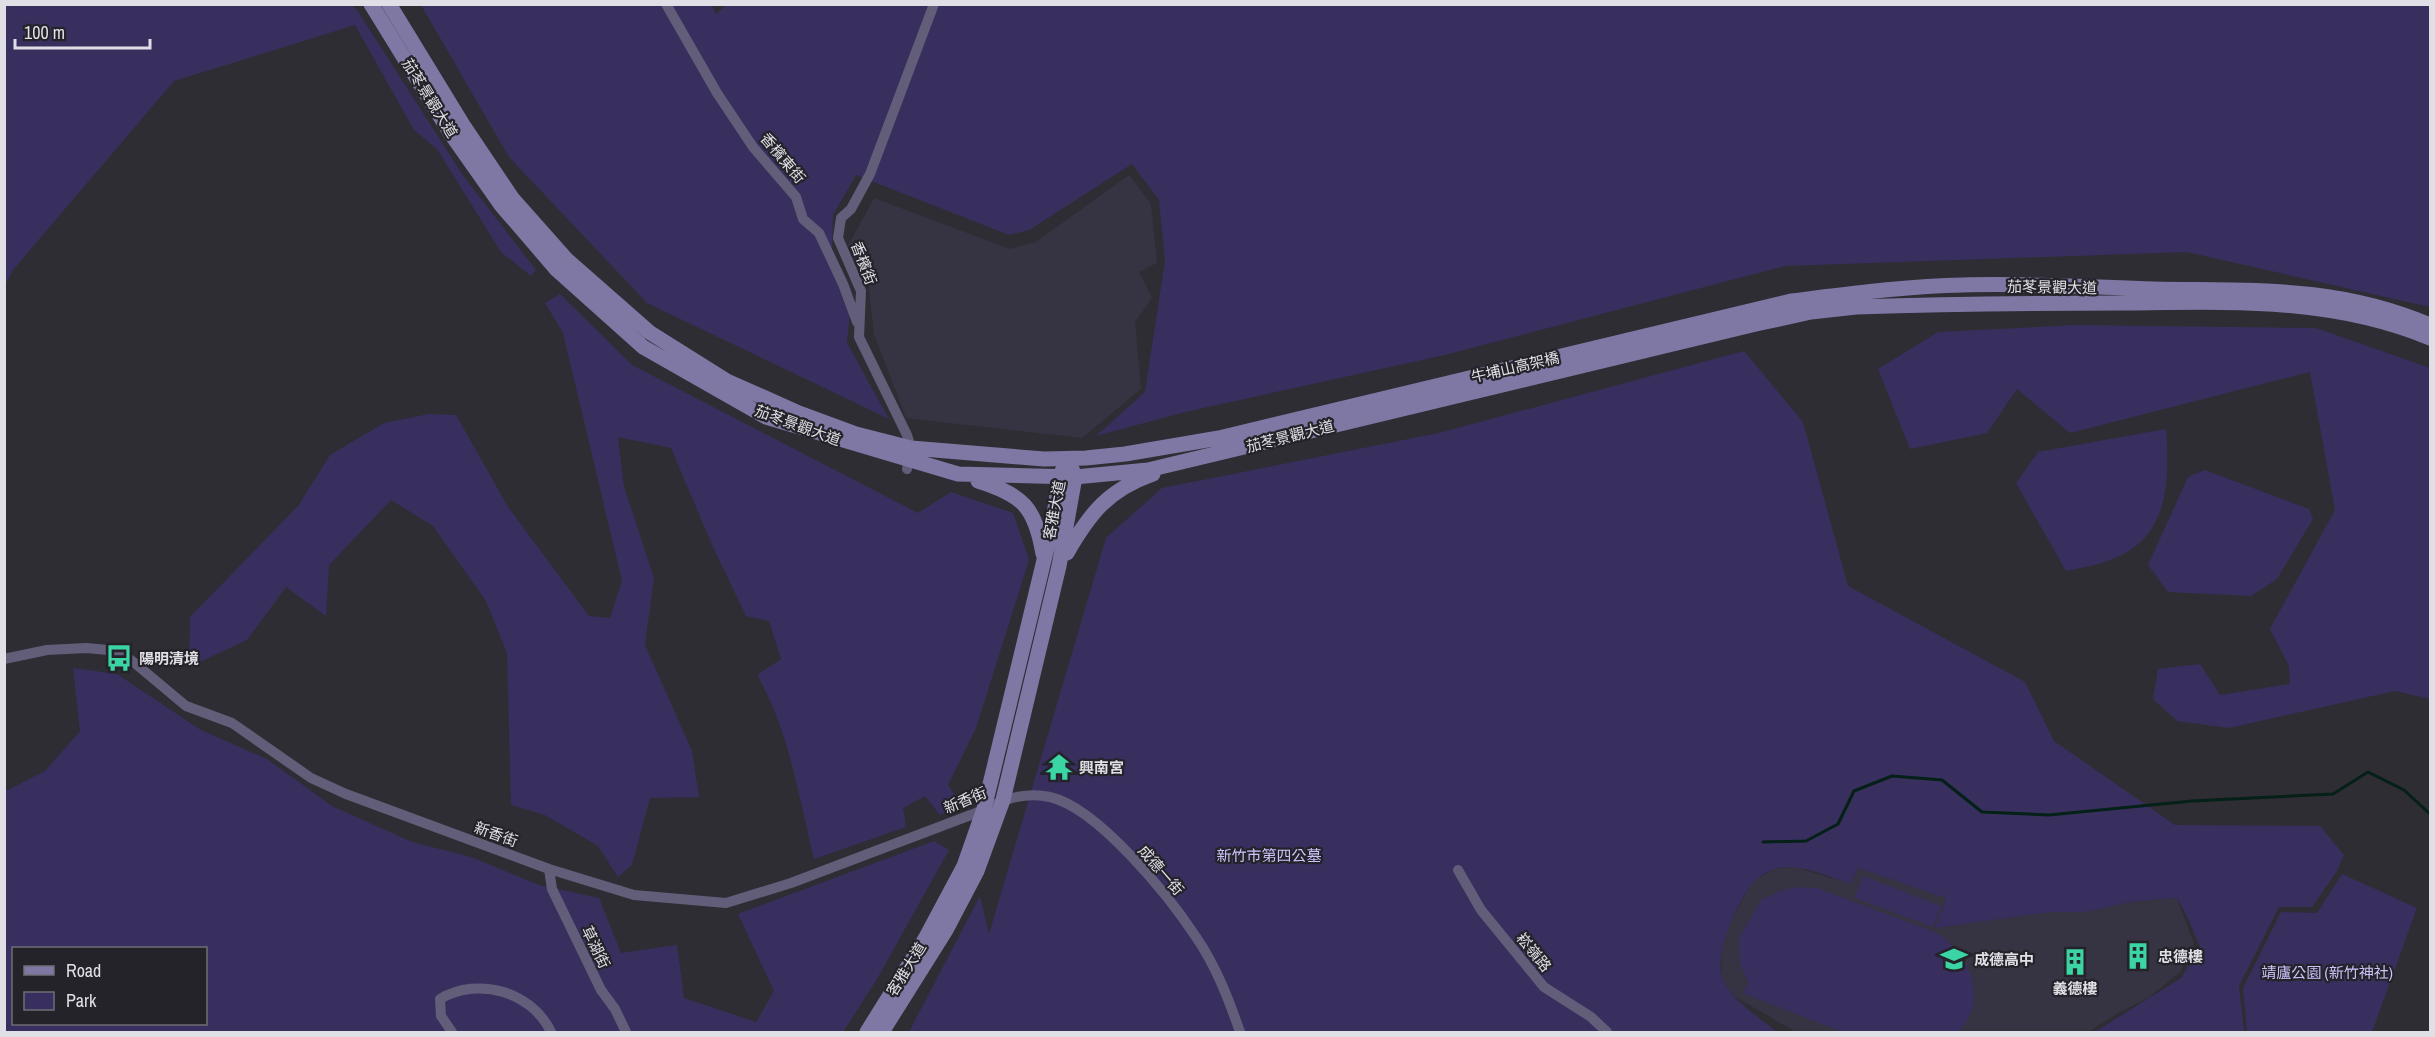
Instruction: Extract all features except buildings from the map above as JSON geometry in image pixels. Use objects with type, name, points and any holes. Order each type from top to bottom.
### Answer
[{"type":"street","name":"茄苳景觀大道","points":[[371,4],[451,134],[501,205],[557,270],[643,346],[766,417],[958,474],[1067,476],[1148,470],[1185,462],[1360,411]]},
{"type":"street","name":"茄苳景觀大道","points":[[389,4],[463,125],[512,198],[567,260],[640,324],[727,381],[800,413],[856,434],[909,459],[1044,459],[1125,454],[1360,411]]},
{"type":"street","name":"香檳東街","points":[[666,4],[717,93],[753,147],[796,197],[803,219],[819,232],[850,302],[860,337]]},
{"type":"street","name":"香檳街","points":[[909,459],[907,435],[860,337],[861,291],[838,238],[841,218],[851,209],[870,174],[934,4]]},
{"type":"street","name":"茄苳景觀大道","points":[[1673,329],[1791,302],[1866,292],[1962,285],[2307,292],[2384,307],[2430,325]]},
{"type":"street","name":"茄苳景觀大道","points":[[1677,344],[1811,312],[1856,307],[1962,304],[2255,303],[2305,306],[2379,319],[2430,338]]},
{"type":"street","name":"牛埔山高架橋","points":[[1360,411],[1673,329]]},
{"type":"street","name":"牛埔山高架橋","points":[[1360,411],[1677,344]]},
{"type":"street","name":"客雅大道","points":[[882,1032],[946,930],[976,871],[1003,800],[1059,566],[1069,458]]},
{"type":"street","points":[[1059,566],[1088,518],[1100,505],[1117,491],[1140,478],[1185,462]]},
{"type":"street","points":[[958,474],[1017,496],[1030,509],[1038,526],[1044,560]]},
{"type":"street","name":"客雅大道","points":[[867,1032],[925,939],[964,866],[984,809],[1044,560],[1067,476]]},
{"type":"street","name":"新香街","points":[[4,659],[47,650],[86,648],[108,650],[131,660],[186,706],[232,723],[311,778],[346,794],[549,869],[634,895],[726,903],[791,883],[1003,800]]},
{"type":"street","name":"成德一街","points":[[1003,800],[1033,795],[1052,798],[1074,808],[1101,828],[1159,889],[1197,938],[1226,994],[1240,1032]]},
{"type":"street","name":"草湖街","points":[[549,869],[552,889],[601,990],[615,1009],[626,1032]]},
{"type":"street","name":"崧嶺路","points":[[1458,870],[1481,910],[1544,987],[1591,1017],[1607,1032]]},
{"type":"street","points":[[452,1032],[441,1016],[440,999],[453,991],[474,987],[495,989],[523,1001],[544,1017],[551,1032]]},
{"type":"shaded area","points":[[1129,175],[1151,204],[1157,263],[1139,272],[1152,298],[1135,322],[1141,389],[1082,438],[906,418],[874,334],[869,287],[848,246],[874,198],[1010,249],[1036,242]]},
{"type":"shaded area","name":"成德高中","points":[[1795,867],[1851,884],[1858,868],[1946,898],[1935,928],[2051,912],[2085,912],[2136,901],[2177,898],[2194,944],[2180,972],[2148,998],[2088,1032],[1796,1032],[1734,996],[1722,980],[1721,945],[1753,881],[1775,869]]},
{"type":"green space","points":[[5,4],[351,5],[357,10],[462,174],[536,270],[531,276],[501,252],[437,149],[414,130],[355,25],[174,81],[13,270],[5,285]]},
{"type":"green space","points":[[711,4],[716,14],[727,4],[2430,5],[2430,307],[2187,252],[1785,266],[1445,355],[1185,412],[1096,436],[1145,392],[1165,261],[1159,200],[1132,164],[1029,230],[1009,235],[856,175],[833,215],[832,249],[852,291],[847,343],[889,419],[647,303],[509,157],[421,5]]},
{"type":"green space","points":[[560,294],[632,365],[918,513],[951,492],[1013,513],[1029,560],[976,728],[948,785],[962,806],[940,815],[925,796],[903,808],[906,827],[814,859],[785,741],[768,696],[757,675],[781,659],[769,621],[746,616],[713,547],[671,448],[618,437],[624,487],[654,578],[645,645],[692,751],[699,797],[650,798],[632,865],[618,877],[598,846],[545,815],[511,805],[507,653],[486,601],[433,526],[391,500],[329,565],[326,616],[286,587],[247,640],[189,667],[190,617],[298,506],[330,455],[384,423],[429,414],[456,415],[508,507],[589,616],[610,618],[622,581],[563,333],[545,303]]},
{"type":"green space","points":[[2076,325],[2316,328],[2430,368],[2430,699],[2395,691],[2229,728],[2177,721],[2153,699],[2158,669],[2200,664],[2220,695],[2290,684],[2289,666],[2270,629],[2335,510],[2310,372],[2070,433],[2017,389],[1987,433],[1910,449],[1878,369],[1938,332]]},
{"type":"green space","name":"新竹市第四公墓","points":[[1744,351],[1803,422],[1848,586],[2025,682],[2054,741],[2175,825],[2320,826],[2344,855],[2337,871],[2312,907],[2279,907],[2239,986],[2244,1030],[2240,1032],[2095,1032],[2181,978],[2200,947],[2177,898],[2136,901],[2085,912],[2051,912],[1935,928],[1946,898],[1858,868],[1851,884],[1814,871],[1784,867],[1766,873],[1752,884],[1733,917],[1723,945],[1721,959],[1721,971],[1729,990],[1741,1003],[1777,1032],[909,1032],[980,896],[989,934],[1106,538],[1162,488],[1439,433]]},
{"type":"green space","points":[[2166,429],[2165,489],[2154,525],[2143,540],[2128,552],[2102,563],[2066,571],[2016,483],[2038,452]]},
{"type":"green space","points":[[2205,470],[2309,509],[2313,519],[2277,579],[2251,596],[2168,592],[2148,565],[2188,477]]},
{"type":"green space","points":[[73,668],[117,674],[201,730],[267,759],[332,806],[412,842],[471,857],[539,885],[599,898],[621,953],[677,945],[684,998],[756,1022],[774,991],[738,914],[934,841],[949,850],[877,979],[843,1032],[5,1032],[4,788],[8,790],[45,771],[80,731]]},
{"type":"green space","name":"靖廬公園 (新竹神社)","points":[[2342,874],[2417,908],[2372,1032],[2247,1032],[2243,988],[2281,912],[2317,913]]},
{"type":"green space","points":[[1863,876],[1941,906],[1933,927],[1855,898]]},
{"type":"green space","points":[[1796,887],[1817,888],[1937,933],[1949,942],[1967,965],[1972,978],[1973,1006],[1968,1020],[1958,1032],[1842,1032],[1743,993],[1749,983],[1740,964],[1739,938],[1761,900]]},
{"type":"waterway","points":[[1763,842],[1806,841],[1838,824],[1854,791],[1892,776],[1942,780],[1982,812],[2049,815],[2192,801],[2333,794],[2368,772],[2404,790],[2430,814]]},
{"type":"place","name":"陽明清境","points":[[119,658]]},
{"type":"place","name":"興南宮","points":[[1059,767]]},
{"type":"place","name":"忠德樓","points":[[2138,956]]},
{"type":"place","name":"成德高中","points":[[1954,959]]},
{"type":"place","name":"義德樓","points":[[2075,962]]}]
